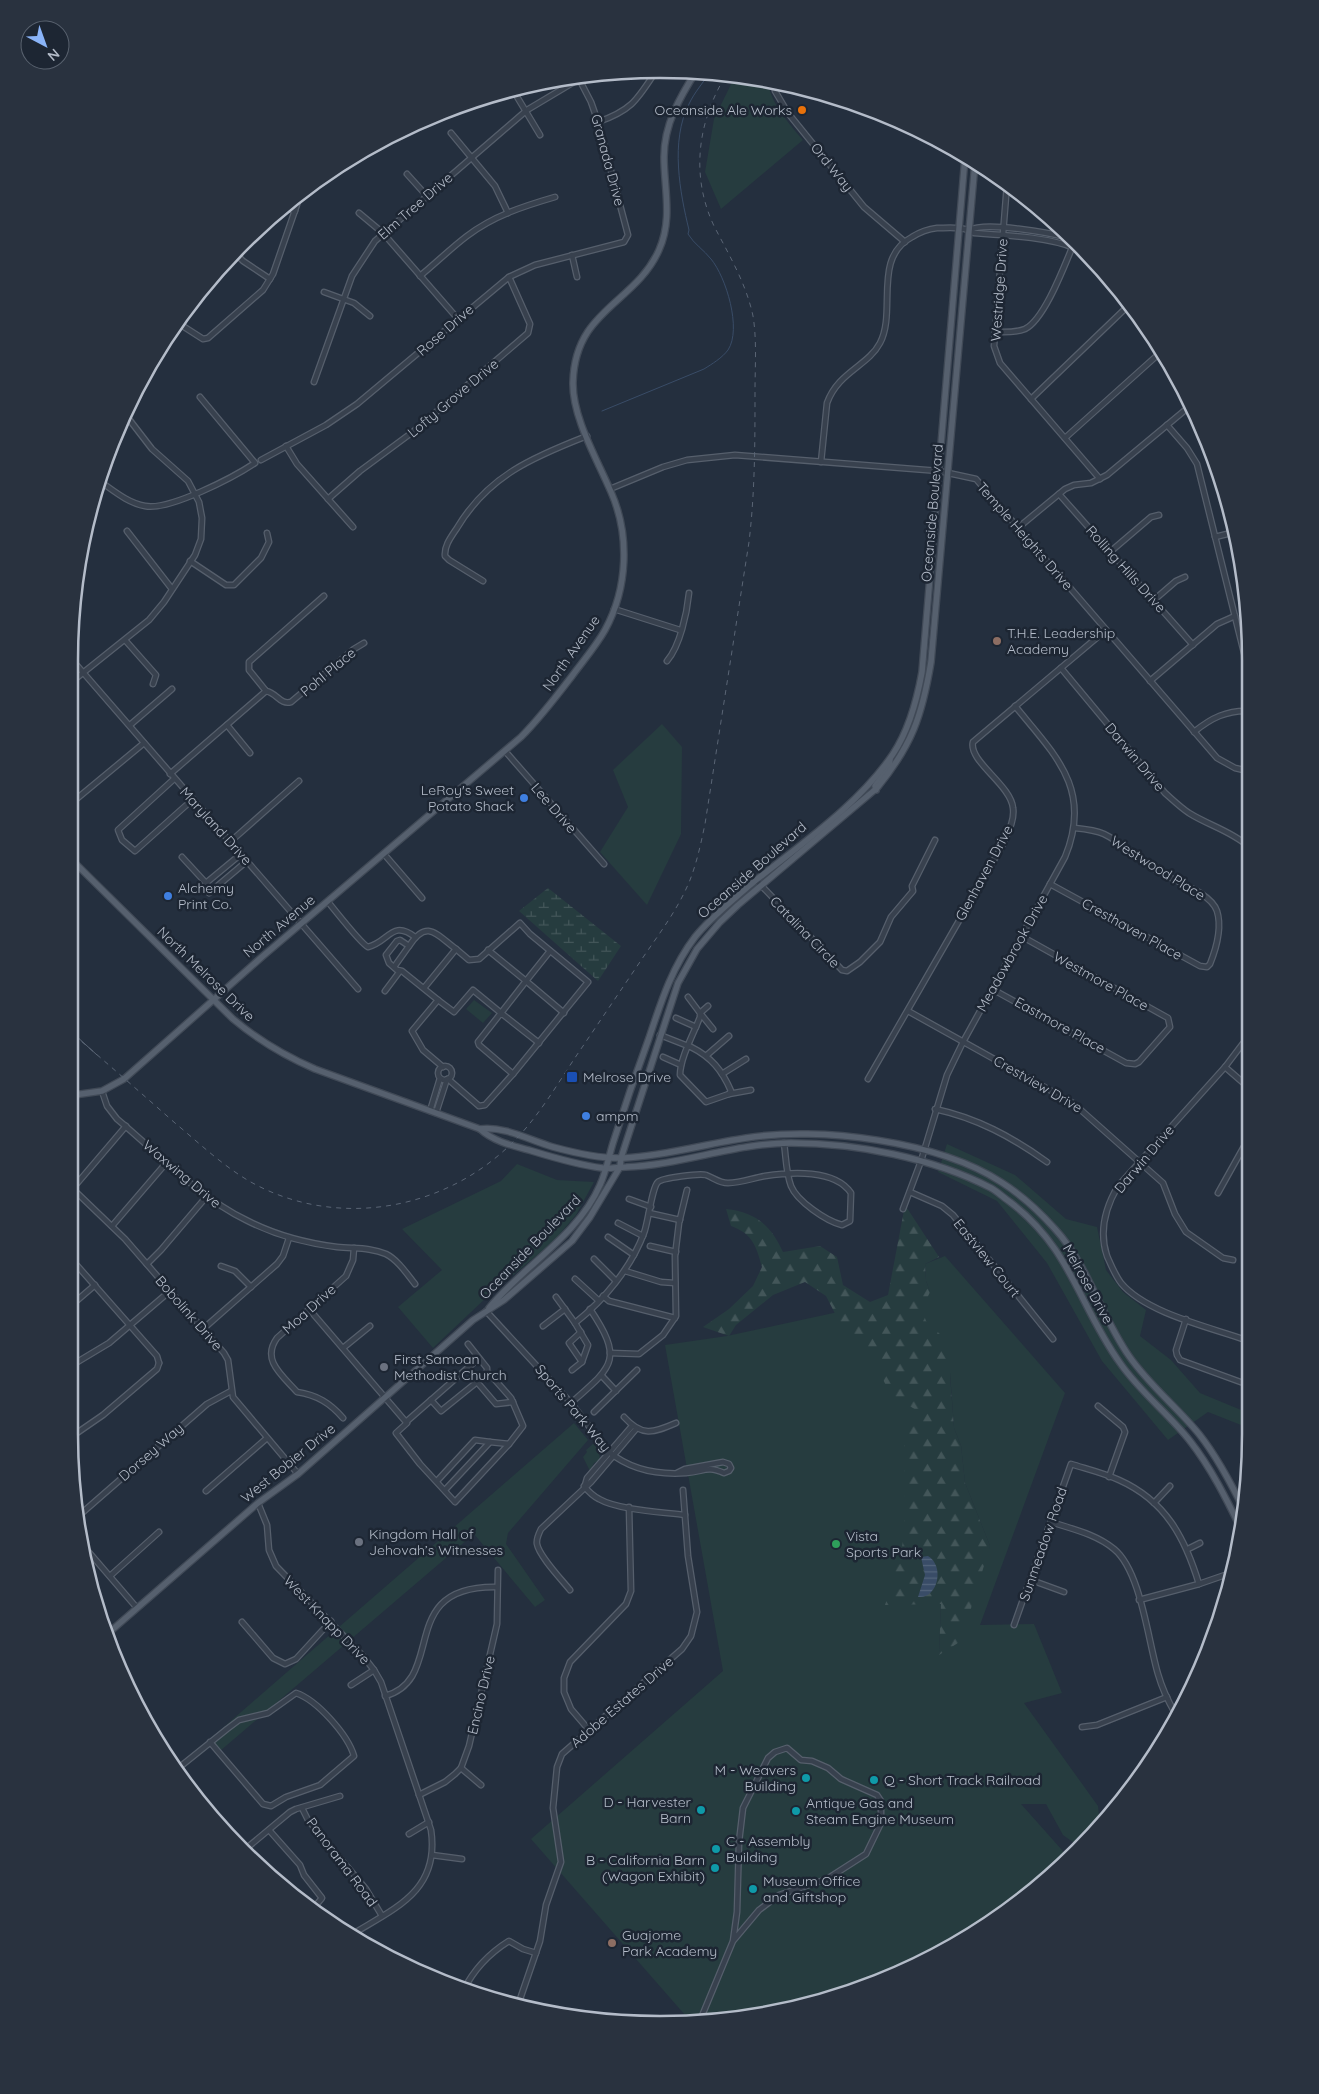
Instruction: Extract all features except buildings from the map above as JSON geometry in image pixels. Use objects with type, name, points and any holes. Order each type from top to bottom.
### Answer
[{"type":"main road","name":"North Avenue","points":[[102,1091],[124,1079],[301,924],[505,751],[543,714],[605,630],[614,609],[624,568],[624,547],[618,510],[577,411],[573,381],[576,360],[582,341],[591,325],[600,314],[647,271],[658,252],[667,219],[664,156],[666,138],[675,107],[692,79]]},
{"type":"main road","name":"Oceanside Boulevard","points":[[486,1311],[500,1294],[557,1242],[581,1215],[601,1184],[604,1169],[668,983],[678,962],[695,937],[714,915],[836,814],[870,783],[890,757],[910,719],[920,680],[964,164]]},
{"type":"main road","name":"Oceanside Boulevard","points":[[486,1311],[504,1300],[572,1241],[590,1217],[620,1167],[621,1158],[648,1069],[678,983],[697,949],[720,922],[876,790],[891,771],[912,737],[925,700],[932,662],[974,170]]},
{"type":"main road","points":[[876,790],[875,786],[888,767],[890,757]]},
{"type":"main road","name":"North Melrose Drive","points":[[78,866],[214,1000],[253,1035],[295,1060],[480,1129],[488,1136],[510,1145],[554,1158],[604,1169]]},
{"type":"main road","points":[[648,1069],[657,1031],[653,1025]]},
{"type":"main road","points":[[78,1094],[102,1091]]},
{"type":"main road","name":"North Melrose Drive","points":[[480,1129],[494,1127],[555,1147],[608,1158]]},
{"type":"main road","name":"Melrose Drive","points":[[608,1158],[662,1154],[748,1138],[787,1135],[827,1135],[877,1140],[924,1150],[968,1165],[1001,1182],[1029,1203],[1055,1230],[1084,1273],[1128,1356],[1139,1371],[1199,1435],[1219,1463],[1238,1499]]},
{"type":"main road","name":"Melrose Drive","points":[[604,1169],[648,1166],[751,1145],[784,1143],[828,1144],[921,1161],[993,1189],[1020,1210],[1046,1236],[1074,1278],[1102,1335],[1118,1361],[1130,1377],[1190,1440],[1209,1468],[1236,1518]]},
{"type":"main road","name":"West Bobier Drive","points":[[111,1630],[258,1503],[298,1474],[486,1311]]},
{"type":"street","points":[[598,122],[627,109],[638,98],[651,78]]},
{"type":"street","name":"Granada Drive","points":[[581,83],[591,102],[598,122],[628,235],[624,242],[619,244]]},
{"type":"street","name":"Elm Tree Drive","points":[[314,382],[352,276],[365,254],[383,233],[471,157],[527,110],[565,86]]},
{"type":"street","name":"Ord Way","points":[[776,90],[788,113],[864,207],[905,242]]},
{"type":"street","points":[[517,95],[540,135]]},
{"type":"street","points":[[451,133],[495,186],[508,213]]},
{"type":"street","points":[[407,174],[426,195]]},
{"type":"street","name":"Westridge Drive","points":[[1006,193],[994,346],[1000,363],[1100,479]]},
{"type":"street","points":[[420,276],[467,236],[508,213],[555,197]]},
{"type":"street","points":[[183,326],[204,339],[208,338],[262,290],[273,274],[296,205]]},
{"type":"street","points":[[359,213],[383,233],[458,319]]},
{"type":"street","points":[[970,230],[976,226],[1056,234]]},
{"type":"street","points":[[821,462],[827,403],[830,395],[839,382],[874,351],[880,343],[884,332],[889,266],[898,248],[921,231],[934,228],[970,230],[974,233],[1067,244]]},
{"type":"street","name":"Rose Drive","points":[[261,460],[326,425],[357,404],[509,276],[535,265],[619,244]]},
{"type":"street","points":[[995,332],[1014,332],[1025,329],[1038,319],[1072,249]]},
{"type":"street","points":[[572,255],[577,277]]},
{"type":"street","points":[[239,257],[270,279]]},
{"type":"street","name":"Lofty Grove Drive","points":[[328,499],[360,471],[414,432],[528,333],[530,324],[509,276]]},
{"type":"street","points":[[324,292],[354,303],[370,316]]},
{"type":"street","points":[[1030,399],[1124,310]]},
{"type":"street","points":[[1065,438],[1156,356]]},
{"type":"street","points":[[104,484],[126,500],[157,507],[170,504],[196,493],[255,463],[200,397]]},
{"type":"street","points":[[1019,527],[1059,494],[1074,485],[1100,479],[1185,410]]},
{"type":"street","points":[[78,677],[149,620],[190,561],[201,538],[202,518],[196,493],[181,473],[152,449],[130,420]]},
{"type":"street","points":[[1167,425],[1187,448],[1197,464],[1241,640]]},
{"type":"street","points":[[483,581],[445,556],[446,547],[468,512],[494,484],[514,468],[541,454],[587,436]]},
{"type":"street","points":[[286,446],[291,456],[353,526]]},
{"type":"street","name":"Temple Heights Drive","points":[[610,489],[663,467],[702,457],[741,456],[939,471],[976,479],[1194,732],[1224,763],[1242,769]]},
{"type":"street","name":"Rolling Hills Drive","points":[[1059,494],[1193,645]]},
{"type":"street","points":[[1110,552],[1151,517],[1159,515]]},
{"type":"street","points":[[127,531],[172,589]]},
{"type":"street","points":[[190,561],[226,585],[234,585],[261,558],[269,542],[267,533]]},
{"type":"street","points":[[1215,537],[1227,534]]},
{"type":"street","points":[[1154,600],[1176,581],[1185,577]]},
{"type":"street","points":[[667,661],[672,655],[688,611],[689,593]]},
{"type":"street","points":[[170,774],[266,691],[249,670],[249,662],[324,596]]},
{"type":"street","points":[[614,609],[680,630]]},
{"type":"street","points":[[1150,681],[1217,624],[1235,616]]},
{"type":"street","name":"Glenhaven Drive","points":[[868,1080],[1002,846],[1012,824],[1013,803],[1006,791],[973,752],[972,747],[975,740],[1106,630]]},
{"type":"street","points":[[125,640],[156,675],[153,684]]},
{"type":"street","name":"Pohl Place","points":[[266,691],[272,692],[280,700],[287,703],[291,702],[354,648],[364,643]]},
{"type":"street","name":"Maryland Drive","points":[[78,666],[192,800],[358,989]]},
{"type":"street","name":"Darwin Drive","points":[[1061,668],[1165,793],[1178,805],[1242,842]]},
{"type":"street","points":[[130,725],[172,689]]},
{"type":"street","name":"Meadowbrook Drive","points":[[903,1209],[921,1161],[935,1109],[947,1075],[963,1042],[1065,857],[1074,828],[1074,804],[1071,785],[1064,769],[1015,706]]},
{"type":"street","points":[[1194,732],[1203,724],[1221,714],[1242,711]]},
{"type":"street","points":[[227,725],[250,753]]},
{"type":"street","points":[[78,798],[144,743]]},
{"type":"street","name":"Lee Drive","points":[[505,751],[604,864]]},
{"type":"street","points":[[174,779],[118,830],[122,840],[135,851],[192,800]]},
{"type":"street","points":[[230,842],[299,781]]},
{"type":"street","name":"Westwood Place","points":[[1074,828],[1104,834],[1123,845],[1160,873],[1205,896],[1217,910],[1219,922],[1212,960]]},
{"type":"street","name":"Catalina Circle","points":[[756,880],[842,970],[847,971],[860,962],[880,942],[891,917],[912,891],[912,886],[935,840]]},
{"type":"street","points":[[182,857],[206,883],[241,854]]},
{"type":"street","points":[[384,854],[422,898]]},
{"type":"street","points":[[209,893],[247,861]]},
{"type":"street","name":"Cresthaven Place","points":[[1050,884],[1200,966],[1207,967],[1212,960]]},
{"type":"street","points":[[328,902],[352,929],[360,942],[368,947],[398,930],[406,930],[415,937]]},
{"type":"street","points":[[394,967],[415,937],[422,932],[428,930],[434,932],[469,960],[473,960],[479,959],[520,922],[530,934],[588,982],[514,1074],[483,1106],[474,1102],[447,1079],[440,1078]]},
{"type":"street","name":"Westmore Place","points":[[1021,936],[1168,1018],[1170,1027],[1167,1032],[1139,1062],[1135,1064],[1126,1063]]},
{"type":"street","points":[[409,946],[400,940],[397,941],[386,955],[389,963],[397,970],[402,971],[454,1012],[473,990],[539,1043]]},
{"type":"street","points":[[424,988],[456,949]]},
{"type":"street","points":[[488,950],[564,1012]]},
{"type":"street","points":[[514,1074],[479,1045],[478,1042],[550,951]]},
{"type":"street","points":[[385,991],[400,970]]},
{"type":"street","name":"Eastmore Place","points":[[992,989],[1126,1063]]},
{"type":"street","points":[[688,997],[713,1029]]},
{"type":"street","points":[[433,1112],[451,1074],[450,1070],[447,1067],[443,1067],[423,1050],[412,1031],[438,1000]]},
{"type":"street","points":[[708,1006],[700,1013],[681,1065],[680,1074],[703,1100],[709,1102],[729,1094],[751,1090]]},
{"type":"street","name":"Crestview Drive","points":[[908,1010],[1073,1103],[1163,1182],[1175,1214],[1186,1232],[1217,1254],[1233,1260]]},
{"type":"street","points":[[676,1018],[696,1027]]},
{"type":"street","points":[[660,1035],[706,1054],[722,1074],[731,1091],[729,1094]]},
{"type":"street","points":[[706,1054],[729,1036]]},
{"type":"street","name":"Darwin Drive","points":[[1242,1045],[1225,1067],[1118,1186],[1108,1206],[1103,1232],[1105,1250],[1116,1276],[1133,1295],[1154,1307],[1242,1339]]},
{"type":"street","points":[[663,1057],[681,1065]]},
{"type":"street","points":[[722,1074],[746,1059]]},
{"type":"street","points":[[433,1112],[440,1078],[438,1071],[443,1067]]},
{"type":"street","points":[[1225,1067],[1242,1082]]},
{"type":"street","name":"Waxwing Drive","points":[[102,1091],[111,1112],[126,1126],[207,1196],[244,1220],[289,1238],[375,1250],[386,1254],[392,1258],[415,1284]]},
{"type":"street","points":[[935,1109],[963,1117],[996,1130],[1047,1162]]},
{"type":"street","points":[[78,1183],[126,1126]]},
{"type":"street","points":[[574,1323],[603,1296],[625,1271],[643,1236],[656,1185],[662,1179],[703,1174],[728,1183],[788,1174],[826,1175],[842,1184],[852,1196],[850,1221],[842,1225],[818,1215],[792,1188],[788,1174],[784,1143]]},
{"type":"street","points":[[1218,1193],[1242,1150]]},
{"type":"street","points":[[112,1226],[167,1162]]},
{"type":"street","points":[[610,1353],[639,1354],[663,1335],[675,1318],[676,1252],[680,1220],[687,1190]]},
{"type":"street","name":"Bobolink Drive","points":[[78,1192],[147,1264],[224,1352],[228,1360],[231,1391],[236,1402],[298,1474]]},
{"type":"street","name":"Eastview Court","points":[[910,1192],[942,1206],[953,1215],[1053,1339]]},
{"type":"street","points":[[147,1264],[207,1196]]},
{"type":"street","points":[[629,1199],[651,1207]]},
{"type":"street","points":[[649,1213],[680,1220]]},
{"type":"street","points":[[618,1223],[643,1236]]},
{"type":"street","points":[[608,1237],[634,1255]]},
{"type":"street","points":[[203,1329],[277,1264],[283,1256],[289,1238]]},
{"type":"street","points":[[650,1246],[676,1252]]},
{"type":"street","name":"Moa Drive","points":[[343,1418],[330,1404],[312,1394],[297,1392],[272,1363],[270,1356],[272,1344],[277,1338],[346,1276],[353,1260],[354,1248]]},
{"type":"street","points":[[594,1259],[616,1281]]},
{"type":"street","points":[[78,1266],[162,1363],[110,1409],[78,1432]]},
{"type":"street","points":[[221,1266],[234,1271],[251,1287]]},
{"type":"street","points":[[625,1271],[661,1282],[676,1283]]},
{"type":"street","points":[[575,1279],[598,1300]]},
{"type":"street","points":[[78,1300],[95,1285]]},
{"type":"street","points":[[78,1362],[109,1343],[170,1291]]},
{"type":"street","points":[[603,1296],[609,1301],[675,1318]]},
{"type":"street","points":[[556,1297],[588,1345],[582,1362],[572,1370]]},
{"type":"street","points":[[309,1309],[406,1422]]},
{"type":"street","points":[[543,1326],[565,1309]]},
{"type":"street","points":[[571,1403],[602,1376],[607,1367],[610,1353],[608,1338],[590,1309]]},
{"type":"street","name":"Sports Park Way","points":[[486,1311],[571,1403],[611,1454],[646,1471],[663,1474],[687,1473],[714,1468],[724,1473],[730,1468],[729,1464],[723,1462],[685,1469],[677,1473]]},
{"type":"street","points":[[1186,1319],[1176,1350],[1180,1360],[1242,1383]]},
{"type":"street","points":[[343,1348],[370,1326]]},
{"type":"street","points":[[581,1332],[570,1343],[582,1362]]},
{"type":"street","points":[[468,1344],[479,1358],[513,1402],[523,1426],[509,1444],[455,1502],[420,1464],[396,1433],[479,1358]]},
{"type":"street","points":[[594,1412],[637,1370]]},
{"type":"street","points":[[602,1376],[616,1391]]},
{"type":"street","points":[[431,1400],[441,1411],[477,1382],[496,1404],[513,1402]]},
{"type":"street","name":"Dorsey Way","points":[[82,1513],[207,1404],[231,1391]]},
{"type":"street","points":[[1098,1406],[1123,1427],[1125,1432],[1109,1477],[1119,1480],[1145,1495],[1172,1521],[1188,1549],[1199,1584]]},
{"type":"street","points":[[624,1417],[634,1427],[643,1431],[658,1431],[676,1423]]},
{"type":"street","points":[[570,1590],[541,1553],[537,1545],[541,1529],[584,1486],[587,1478],[634,1427]]},
{"type":"street","points":[[206,1491],[267,1438]]},
{"type":"street","points":[[437,1481],[474,1440],[509,1444]]},
{"type":"street","points":[[445,1490],[490,1442]]},
{"type":"street","name":"Sunmeadow Road","points":[[1014,1625],[1072,1464],[1109,1477]]},
{"type":"street","points":[[584,1486],[593,1496],[602,1501],[685,1515]]},
{"type":"street","points":[[1154,1503],[1170,1486]]},
{"type":"street","name":"Adobe Estates Drive","points":[[521,1999],[536,1953],[546,1905],[561,1862],[553,1808],[557,1767],[562,1754],[682,1649],[691,1636],[697,1612],[688,1556],[683,1490]]},
{"type":"street","name":"West Knapp Drive","points":[[258,1503],[267,1524],[269,1550],[276,1566],[331,1621],[374,1670],[381,1682],[384,1696],[429,1822],[433,1841],[431,1864],[416,1892],[404,1903],[357,1932]]},
{"type":"street","points":[[589,1730],[570,1709],[564,1692],[564,1678],[570,1662],[626,1604],[631,1591],[629,1507]]},
{"type":"street","points":[[1051,1522],[1099,1538],[1115,1550],[1126,1564],[1134,1579],[1158,1674],[1166,1697],[1173,1709]]},
{"type":"street","points":[[110,1576],[159,1532]]},
{"type":"street","points":[[1188,1549],[1200,1543]]},
{"type":"street","points":[[90,1553],[137,1608]]},
{"type":"street","name":"Encino Drive","points":[[461,1768],[469,1746],[497,1624],[498,1570]]},
{"type":"street","points":[[1139,1600],[1224,1575]]},
{"type":"street","points":[[1030,1580],[1064,1592]]},
{"type":"street","points":[[384,1696],[400,1690],[413,1677],[427,1626],[442,1604],[466,1588],[497,1587]]},
{"type":"street","points":[[242,1622],[272,1658],[285,1664],[296,1660],[331,1621]]},
{"type":"street","points":[[351,1685],[374,1670]]},
{"type":"street","points":[[181,1766],[210,1742],[240,1720],[268,1712],[296,1694],[305,1696],[340,1731],[352,1748],[354,1756],[320,1785],[286,1797],[275,1806],[271,1806],[263,1804],[210,1742]]},
{"type":"street","points":[[1082,1727],[1097,1725],[1166,1697]]},
{"type":"street","points":[[702,2015],[733,1941],[738,1912],[739,1842],[742,1808],[768,1758],[775,1752],[787,1748],[801,1760],[812,1761],[828,1768],[841,1779],[877,1794],[881,1801],[881,1823],[866,1854],[827,1879],[778,1895],[759,1910],[733,1941]]},
{"type":"street","points":[[419,1795],[445,1782],[461,1768],[481,1785]]},
{"type":"street","points":[[249,1847],[290,1812],[340,1796]]},
{"type":"street","name":"Panorama Road","points":[[302,1808],[308,1820],[366,1889],[382,1916]]},
{"type":"street","points":[[409,1834],[429,1822]]},
{"type":"street","points":[[269,1830],[300,1865],[304,1875],[322,1898],[318,1905]]},
{"type":"street","points":[[432,1855],[462,1859]]},
{"type":"street","points":[[467,1984],[480,1963],[496,1948],[509,1941],[523,1949],[536,1953]]},
{"type":"green space","points":[[732,82],[769,88],[776,105],[803,140],[721,209],[705,172],[714,119]]},
{"type":"green space","points":[[662,724],[682,747],[681,834],[647,905],[600,852],[628,807],[613,770]]},
{"type":"green space","points":[[548,888],[621,946],[598,981],[519,911]]},
{"type":"green space","points":[[474,1000],[492,1013],[483,1023],[466,1009]]},
{"type":"green space","points":[[947,1144],[1015,1175],[1066,1219],[1097,1227],[1106,1270],[1123,1292],[1146,1310],[1140,1336],[1171,1360],[1200,1393],[1242,1410],[1242,1425],[1208,1412],[1168,1440],[1102,1361],[1047,1263],[997,1201],[938,1172]]},
{"type":"green space","points":[[517,1164],[557,1180],[594,1182],[576,1215],[553,1242],[488,1296],[433,1348],[398,1307],[442,1270],[402,1229],[501,1181]]},
{"type":"green space","points":[[905,1205],[939,1257],[925,1264],[926,1281],[930,1292],[922,1309],[926,1321],[942,1336],[949,1363],[954,1428],[961,1446],[965,1483],[990,1546],[961,1641],[939,1655],[941,1604],[885,1605],[902,1549],[905,1511],[904,1439],[918,1411],[891,1395],[876,1366],[844,1331],[826,1296],[805,1282],[773,1295],[736,1325],[729,1336],[703,1327],[729,1309],[753,1286],[762,1267],[758,1253],[749,1237],[731,1226],[726,1209],[745,1213],[761,1222],[773,1234],[783,1252],[820,1246],[837,1257],[843,1285],[870,1302],[888,1295]]},
{"type":"green space","points":[[945,1256],[1065,1393],[980,1625],[1034,1624],[1062,1693],[1024,1703],[1098,1806],[1099,1816],[1074,1843],[1063,1835],[1046,1804],[1021,1804],[1064,1852],[1014,1896],[983,1918],[950,1939],[917,1956],[847,1986],[810,1997],[735,2012],[685,2015],[531,1839],[723,1671],[665,1345],[727,1336],[930,1292],[926,1281],[925,1264]],"holes":[[[950,1373],[954,1428],[961,1446],[965,1483],[990,1546],[939,1655]]]},
{"type":"green space","points":[[574,1423],[588,1440],[508,1533],[506,1544],[545,1600],[535,1607],[474,1534],[220,1751],[210,1739]]},
{"type":"green space","points":[[594,1443],[599,1452],[600,1460],[594,1463],[590,1471],[583,1457],[587,1452],[586,1450]]},
{"type":"water","points":[[928,1556],[936,1567],[937,1581],[930,1593],[918,1597],[925,1575],[921,1557]]},
{"type":"waterway","points":[[602,411],[704,369],[726,353],[732,341],[733,317],[727,290],[717,267],[688,234],[689,230],[678,167],[678,150],[683,119],[691,100],[705,80]]},
{"type":"tram line","points":[[78,1038],[97,1055]]},
{"type":"railway","points":[[78,1038],[229,1168],[249,1181],[281,1196],[315,1205],[350,1208],[385,1206],[419,1199],[451,1186],[481,1168],[509,1146],[549,1098],[664,927],[686,890],[699,852],[705,824],[749,542],[754,467],[756,354],[753,316],[742,281],[706,207],[700,168],[700,149],[704,130],[709,111],[723,81]]},
{"type":"place","name":"Oceanside Ale Works","points":[[802,110]]},
{"type":"place","name":"T.H.E. Leadership Academy","points":[[997,641]]},
{"type":"place","name":"LeRoy's Sweet Potato Shack","points":[[524,798]]},
{"type":"place","name":"Alchemy Print Co.","points":[[168,896]]},
{"type":"place","name":"Melrose Drive","points":[[572,1077]]},
{"type":"place","name":"ampm","points":[[586,1116]]},
{"type":"place","name":"First Samoan Methodist Church","points":[[384,1367]]},
{"type":"place","name":"Kingdom Hall of Jehovah’s Witnesses","points":[[359,1542]]},
{"type":"place","name":"Vista Sports Park","points":[[836,1544]]},
{"type":"place","name":"M - Weavers Building","points":[[806,1778]]},
{"type":"place","name":"Q - Short Track Railroad","points":[[874,1780]]},
{"type":"place","name":"D - Harvester Barn","points":[[701,1810]]},
{"type":"place","name":"Antique Gas and Steam Engine Museum","points":[[796,1811]]},
{"type":"place","name":"C - Assembly Building","points":[[716,1849]]},
{"type":"place","name":"B - California Barn (Wagon Exhibit)","points":[[715,1868]]},
{"type":"place","name":"Museum Office and Giftshop","points":[[753,1889]]},
{"type":"place","name":"Guajome Park Academy","points":[[612,1943]]}]
